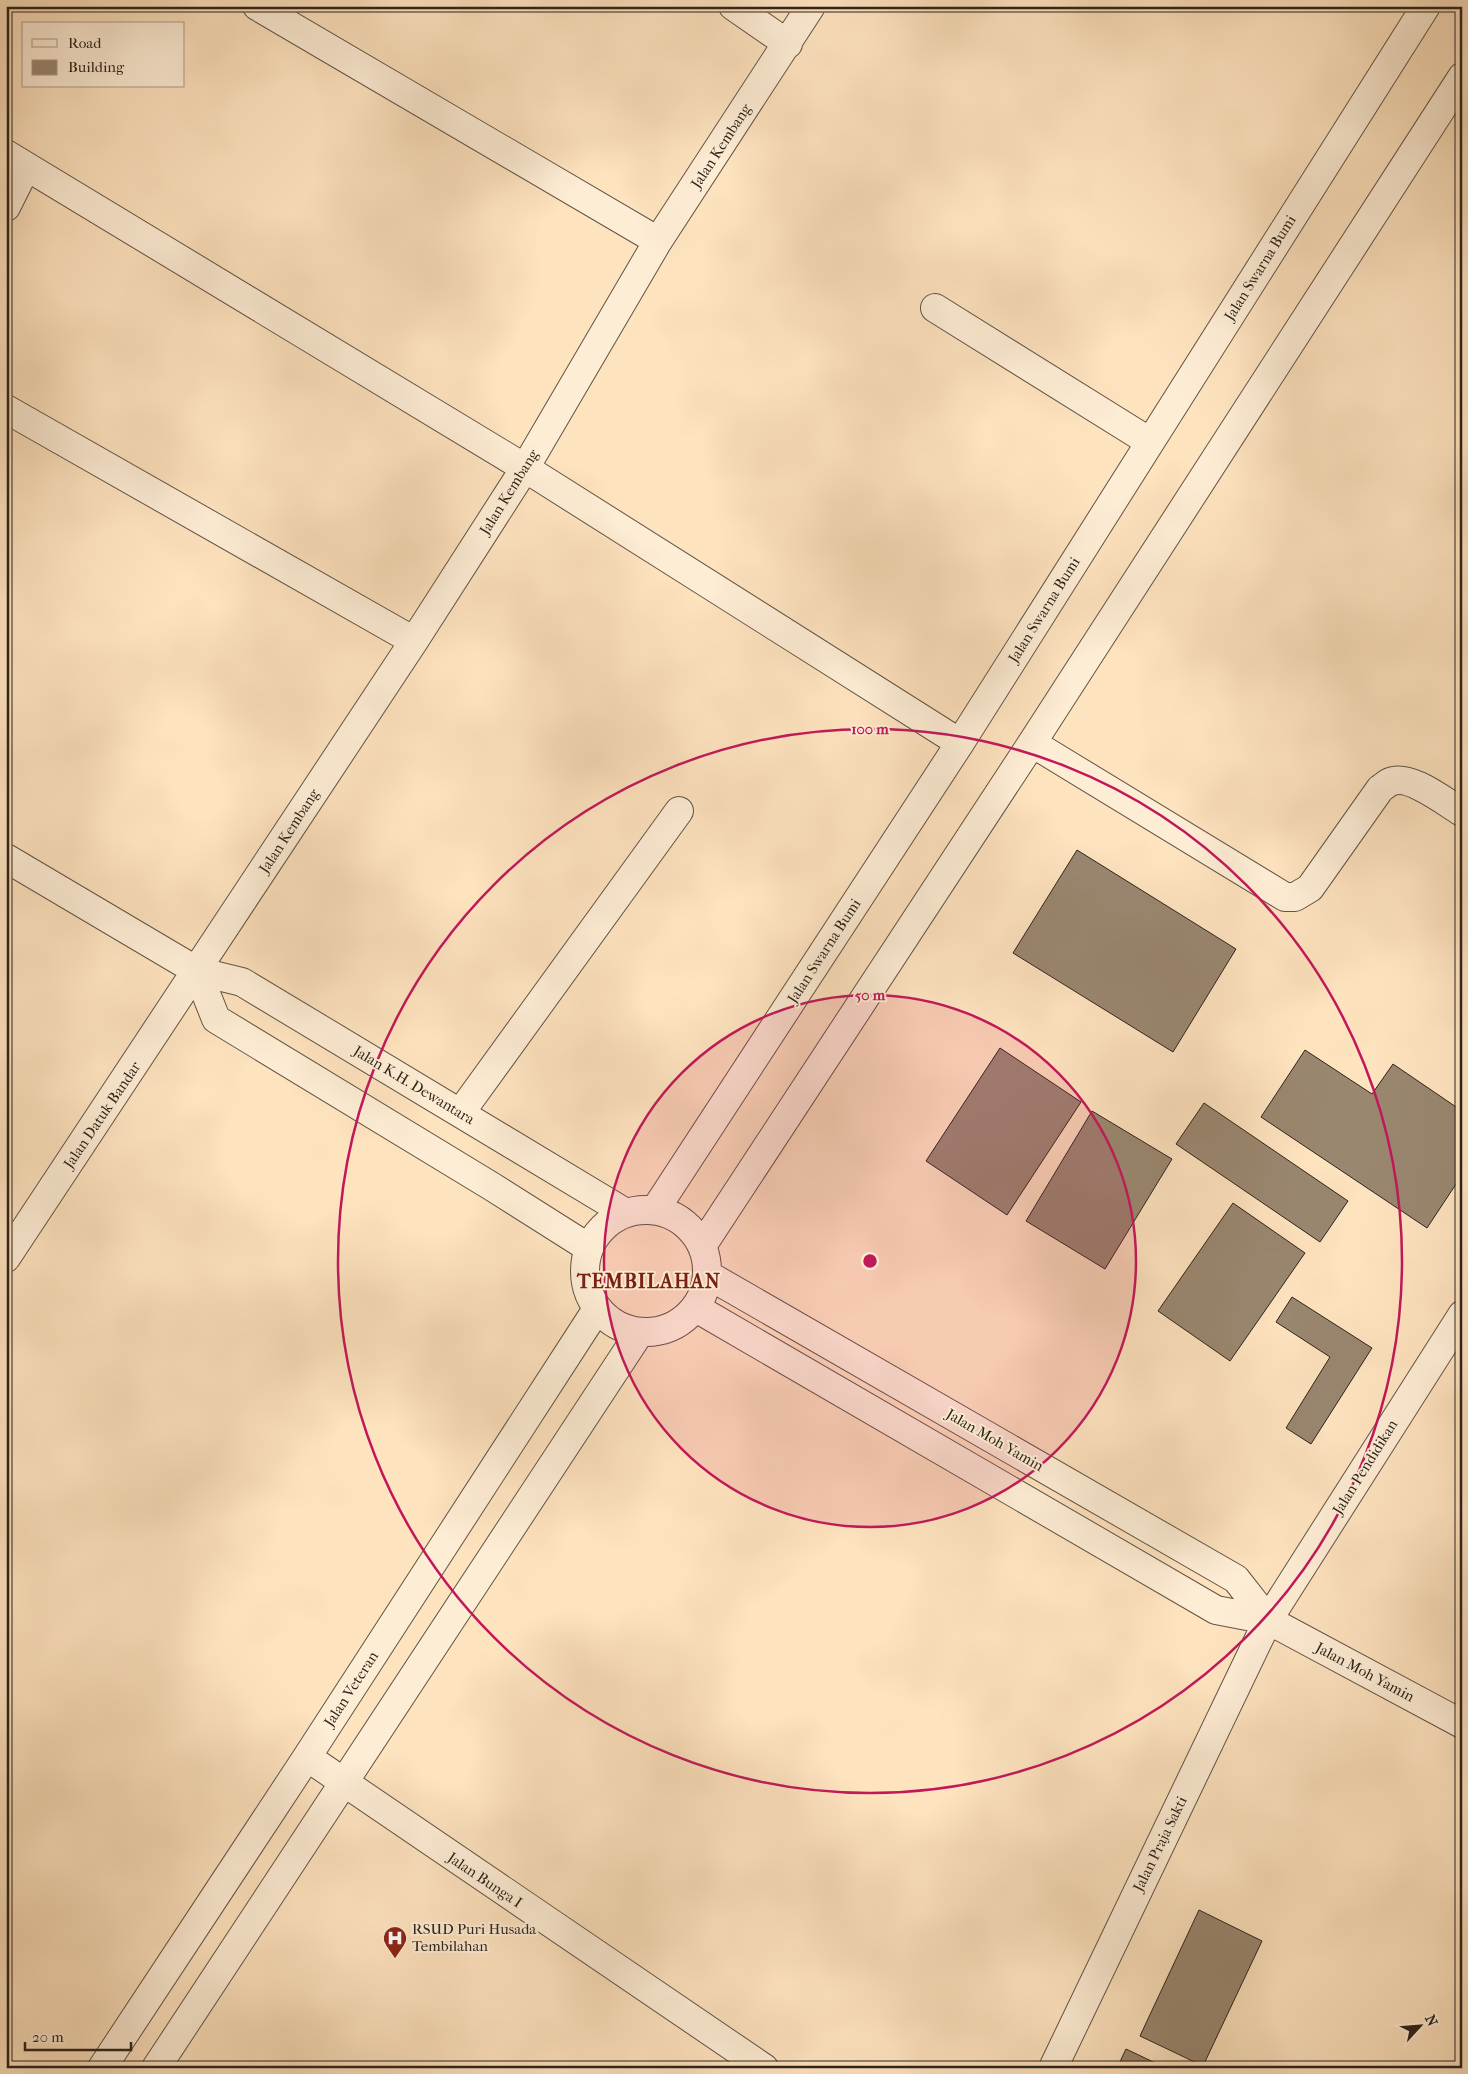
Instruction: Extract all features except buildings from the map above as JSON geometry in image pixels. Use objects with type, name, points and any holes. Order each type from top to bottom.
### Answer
[{"type":"street","points":[[257,6],[658,241]]},
{"type":"street","points":[[733,6],[788,44]]},
{"type":"street","name":"Jalan Kembang","points":[[198,971],[525,468],[658,241],[811,6]]},
{"type":"street","name":"Jalan Swarna Bumi","points":[[655,1210],[960,742],[1426,6]]},
{"type":"street","points":[[702,1246],[1032,743],[1462,77]]},
{"type":"street","points":[[6,207],[16,160],[525,468],[960,742]]},
{"type":"street","points":[[935,308],[1150,442]]},
{"type":"street","points":[[6,410],[414,641]]},
{"type":"street","points":[[1032,743],[1285,897],[1295,897],[1310,888],[1380,789],[1391,781],[1406,781],[1418,785],[1462,812]]},
{"type":"street","points":[[461,1112],[679,811]]},
{"type":"street","name":"Jalan K.H. Dewantara","points":[[6,858],[198,971],[242,982],[626,1213]]},
{"type":"street","points":[[198,971],[216,1019],[491,1186],[589,1248]]},
{"type":"street","name":"Jalan Datuk Bandar","points":[[6,1258],[198,971]]},
{"type":"street","points":[[640,1209],[670,1214],[694,1232],[702,1246],[707,1260],[708,1275],[706,1287],[696,1308],[684,1320],[671,1328],[655,1332],[624,1329],[610,1321],[597,1309],[589,1295],[585,1280],[585,1263],[589,1248],[598,1233],[610,1221],[626,1213],[640,1209]]},
{"type":"street","name":"Jalan Moh Yamin","points":[[708,1275],[1236,1579],[1268,1620]]},
{"type":"street","name":"Jalan Moh Yamin","points":[[696,1308],[1216,1610],[1268,1620],[1462,1724]]},
{"type":"street","name":"Jalan Veteran","points":[[102,2068],[307,1758],[597,1309]]},
{"type":"street","name":"Jalan Pendidikan","points":[[1268,1620],[1462,1315]]},
{"type":"street","points":[[156,2068],[640,1332]]},
{"type":"street","name":"Jalan Praja Sakti","points":[[1053,2068],[1268,1620]]},
{"type":"street","name":"Jalan Bunga I","points":[[307,1758],[764,2068]]},
{"type":"place","name":"RSUD Puri Husada Tembilahan","points":[[395,1959]]},
{"type":"district","name":"TEMBILAHAN","points":[[649,1281]]}]
